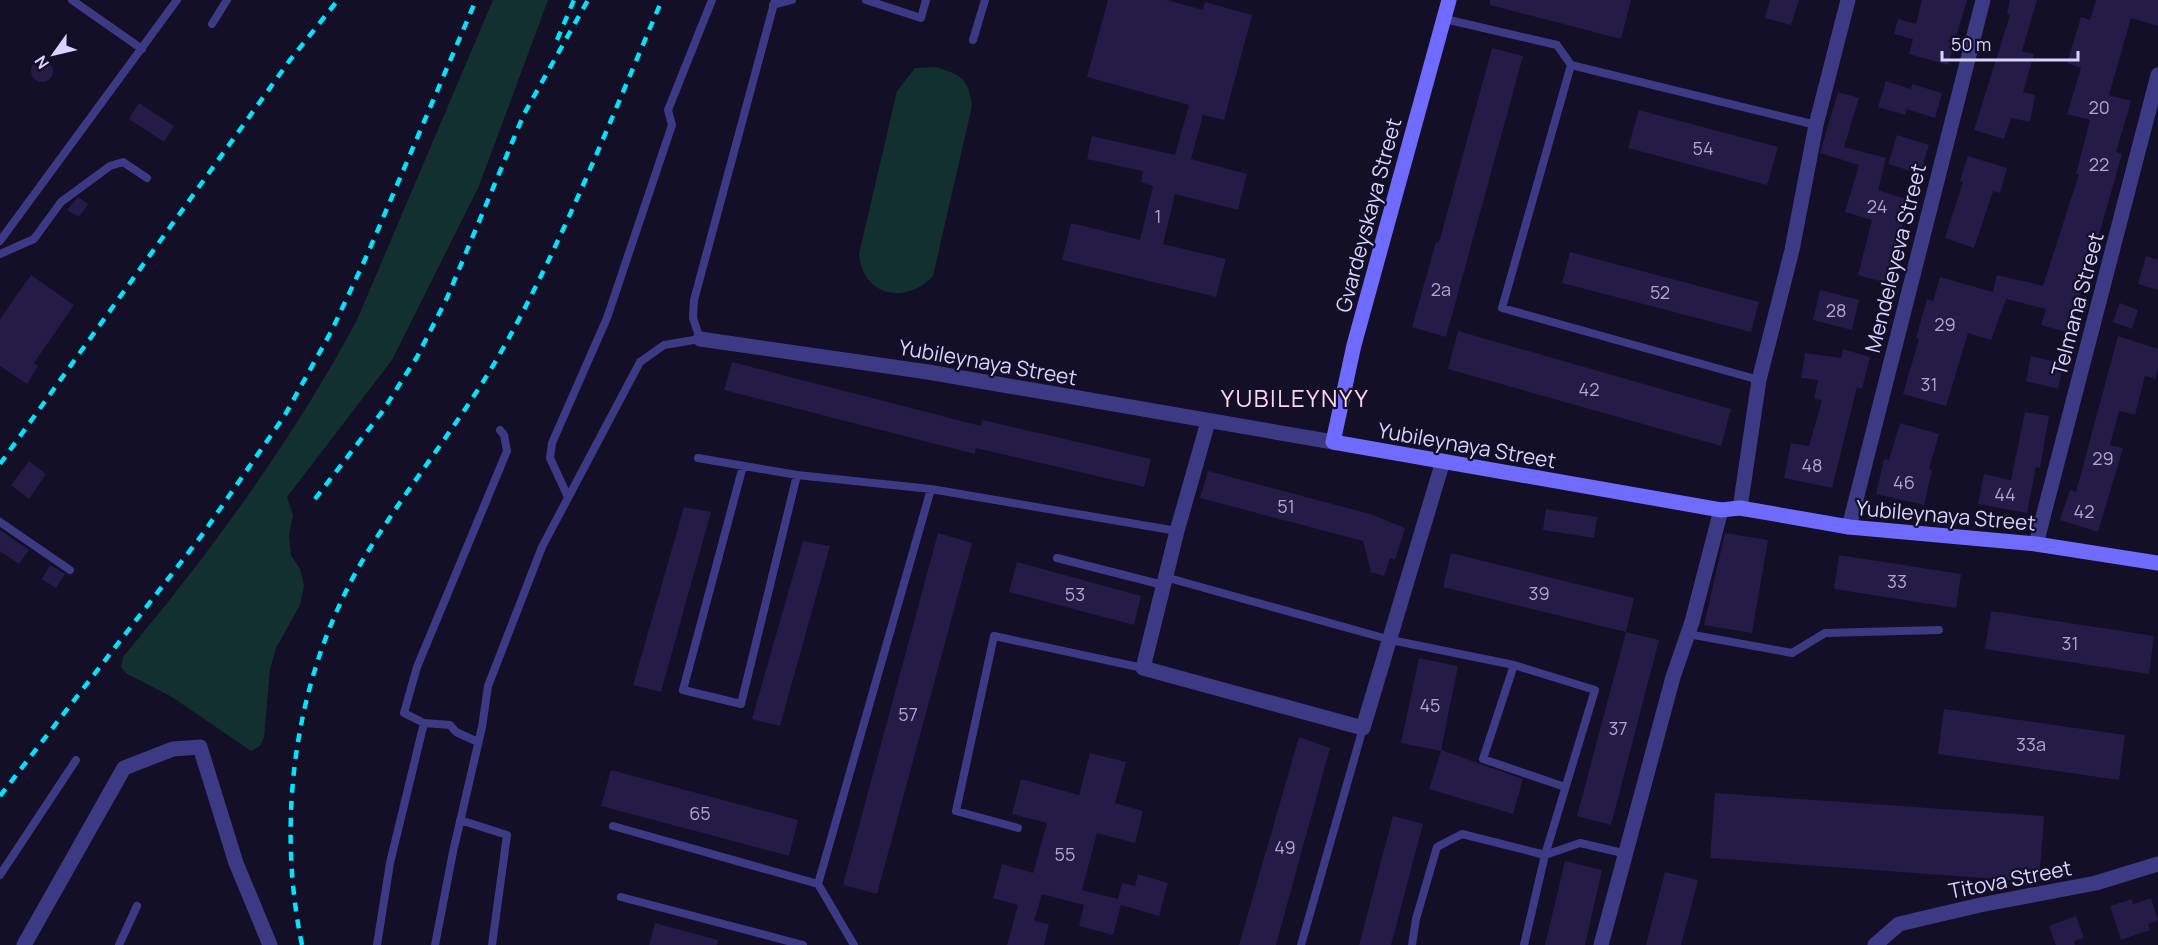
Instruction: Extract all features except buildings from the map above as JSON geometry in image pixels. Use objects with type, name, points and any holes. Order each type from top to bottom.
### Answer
[{"type":"street","name":"Gvardeyskaya Street","points":[[1333,442],[1354,345],[1449,0]]},
{"type":"street","points":[[1740,508],[1759,380],[1792,250],[1816,125],[1848,0]]},
{"type":"street","name":"Mendeleyeva Street","points":[[1849,527],[1983,0]]},
{"type":"street","name":"Telmana Street","points":[[2036,544],[2158,75]]},
{"type":"street","name":"Yubileynaya Street","points":[[700,339],[928,372],[1721,510],[1740,508],[1849,527],[2036,544],[2158,563]]},
{"type":"street","points":[[1208,422],[1177,531],[1143,668],[1363,728],[1443,461]]},
{"type":"street","points":[[1601,945],[1673,677],[1688,634],[1721,510]]},
{"type":"street","points":[[24,945],[124,768],[173,749],[200,747],[236,862],[270,945]]},
{"type":"street","name":"Titova Street","points":[[1875,945],[1899,924],[1980,905],[2096,884],[2158,864]]},
{"type":"lane","points":[[72,0],[142,50]]},
{"type":"lane","points":[[0,241],[177,0]]},
{"type":"lane","points":[[212,24],[228,0]]},
{"type":"lane","points":[[568,497],[550,458],[552,443],[607,318],[672,126],[668,110],[712,0]]},
{"type":"lane","points":[[435,945],[488,686],[542,548],[640,363],[664,345],[700,339],[693,318],[694,300],[774,2],[792,0]]},
{"type":"lane","points":[[866,0],[921,18],[926,0]]},
{"type":"lane","points":[[973,40],[985,0]]},
{"type":"lane","points":[[1445,19],[1557,45],[1571,65],[1816,125]]},
{"type":"lane","points":[[1571,65],[1502,308],[1759,380]]},
{"type":"lane","points":[[0,254],[34,239],[61,201],[110,166],[123,162],[147,178]]},
{"type":"lane","points":[[478,742],[456,732],[450,725],[424,723],[404,713],[417,667],[507,450],[504,435],[500,430]]},
{"type":"lane","points":[[698,458],[797,475],[931,489],[1177,531]]},
{"type":"lane","points":[[743,466],[683,690],[741,704],[797,475]]},
{"type":"lane","points":[[818,884],[931,489]]},
{"type":"lane","points":[[0,522],[70,570]]},
{"type":"lane","points":[[1057,558],[1164,581],[1391,640],[1514,665],[1595,690],[1545,855],[1524,945]]},
{"type":"lane","points":[[1688,634],[1792,653],[1825,633],[1940,630]]},
{"type":"lane","points":[[1018,828],[956,811],[994,636],[1143,668]]},
{"type":"lane","points":[[1514,665],[1483,759],[1565,788]]},
{"type":"lane","points":[[377,945],[390,863],[424,723]]},
{"type":"lane","points":[[1301,945],[1363,728]]},
{"type":"lane","points":[[0,875],[76,760]]},
{"type":"lane","points":[[460,820],[507,835],[492,945]]},
{"type":"lane","points":[[613,826],[818,884],[854,945]]},
{"type":"lane","points":[[1412,945],[1416,919],[1437,847],[1462,834],[1545,855],[1580,843],[1627,854]]},
{"type":"lane","points":[[621,897],[803,945]]},
{"type":"lane","points":[[119,945],[137,906]]},
{"type":"green space","points":[[493,0],[548,0],[479,186],[392,360],[287,497],[293,515],[289,535],[291,555],[300,569],[304,586],[300,605],[276,648],[270,669],[264,737],[260,746],[251,751],[172,697],[127,674],[121,667],[123,657],[219,536],[278,452],[332,365],[357,320]]},
{"type":"green space","points":[[936,67],[963,80],[969,90],[972,106],[933,276],[911,291],[887,292],[877,288],[868,280],[859,254],[897,91],[915,68]]},
{"type":"railway","points":[[0,464],[290,60],[338,0]]},
{"type":"railway","points":[[0,796],[202,535],[285,415],[332,330],[368,253],[476,0]]},
{"type":"railway","points":[[557,40],[574,0]]},
{"type":"railway","points":[[315,499],[382,412],[417,357],[447,298],[524,114],[588,0]]},
{"type":"railway","points":[[302,945],[294,896],[291,846],[292,796],[297,746],[307,697],[322,649],[341,602],[364,558],[489,373],[505,345],[588,175],[662,0]]},
{"type":"district","name":"YUBILEYNYY","points":[[1295,397]]}]
